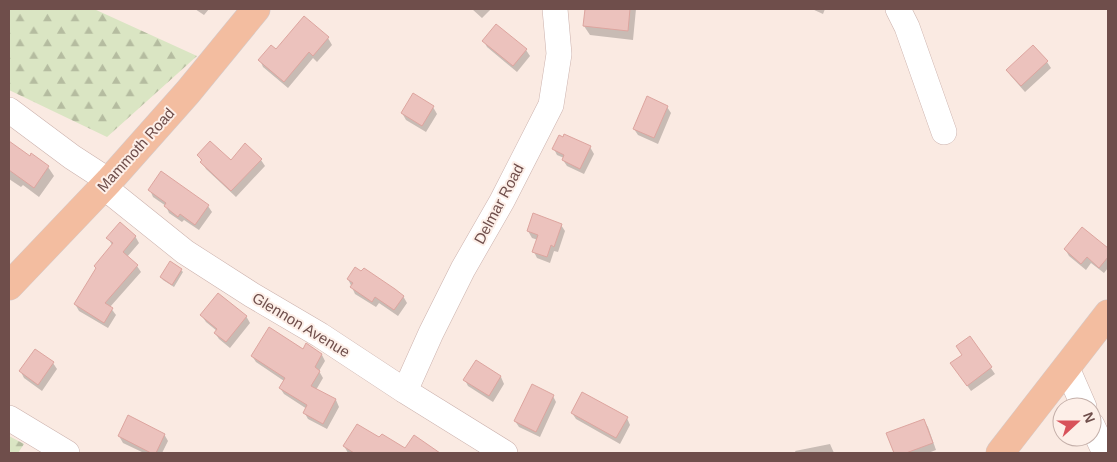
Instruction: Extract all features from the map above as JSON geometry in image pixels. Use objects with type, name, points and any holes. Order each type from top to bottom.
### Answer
[{"type":"main road","name":"Mammoth Road","points":[[10,283],[107,184],[188,92],[256,9]]},
{"type":"main road","points":[[1000,453],[1108,314]]},
{"type":"street","name":"Delmar Road","points":[[405,391],[463,269],[502,201],[551,105],[559,54],[555,9]]},
{"type":"street","points":[[898,9],[907,27],[944,132]]},
{"type":"street","name":"Glennon Avenue","points":[[9,110],[107,184],[185,252],[252,295],[320,335],[405,391],[505,453]]},
{"type":"street","points":[[1067,368],[1080,397]]},
{"type":"street","points":[[9,418],[67,453]]},
{"type":"green space","points":[[9,9],[94,9],[197,56],[107,137],[9,90]]},
{"type":"green space","points":[[9,436],[24,444],[18,453],[9,453]]},
{"type":"building","points":[[585,9],[630,9],[628,31],[583,26]]},
{"type":"building","points":[[304,16],[329,37],[313,56],[309,52],[284,82],[258,60],[271,45],[276,49]]},
{"type":"building","points":[[496,24],[527,49],[513,66],[482,41]]},
{"type":"building","points":[[1033,45],[1048,61],[1021,86],[1006,70]]},
{"type":"building","points":[[413,93],[434,106],[422,126],[401,113]]},
{"type":"building","points":[[647,96],[668,106],[654,138],[633,129]]},
{"type":"building","points":[[564,134],[591,146],[580,169],[562,160],[564,155],[552,149],[559,135],[563,137]]},
{"type":"building","points":[[9,141],[30,156],[31,153],[49,166],[34,188],[9,170]]},
{"type":"building","points":[[210,141],[231,160],[245,143],[262,159],[231,191],[200,162],[202,160],[197,155]]},
{"type":"building","points":[[161,171],[209,205],[195,225],[180,214],[178,217],[164,206],[166,203],[148,190]]},
{"type":"building","points":[[533,213],[562,224],[554,247],[551,245],[547,257],[532,252],[538,235],[527,231]]},
{"type":"building","points":[[120,222],[136,236],[123,252],[138,265],[105,303],[113,308],[104,323],[74,304],[96,268],[94,266],[113,243],[106,238]]},
{"type":"building","points":[[1082,227],[1108,248],[1108,257],[1099,268],[1087,257],[1081,264],[1064,249]]},
{"type":"building","points":[[170,261],[182,269],[172,285],[160,277]]},
{"type":"building","points":[[355,267],[361,271],[364,268],[404,296],[394,310],[375,297],[372,302],[350,287],[353,283],[347,279]]},
{"type":"building","points":[[218,293],[247,316],[226,342],[214,333],[217,329],[200,315]]},
{"type":"building","points":[[269,327],[303,349],[306,343],[322,354],[315,367],[320,371],[311,386],[336,399],[323,424],[303,413],[307,405],[279,388],[285,378],[251,356]]},
{"type":"building","points":[[970,336],[992,367],[967,386],[950,363],[962,355],[956,346]]},
{"type":"building","points":[[35,349],[54,362],[38,385],[19,371]]},
{"type":"building","points":[[476,360],[501,376],[489,396],[463,380]]},
{"type":"building","points":[[532,384],[554,395],[536,432],[514,421]]},
{"type":"building","points":[[582,392],[628,417],[616,438],[571,413]]},
{"type":"building","points":[[128,415],[165,434],[156,453],[151,453],[118,436]]},
{"type":"building","points":[[924,419],[933,443],[906,453],[894,453],[886,433]]},
{"type":"building","points":[[357,424],[379,437],[382,434],[405,448],[414,435],[440,453],[354,453],[343,446]]}]
